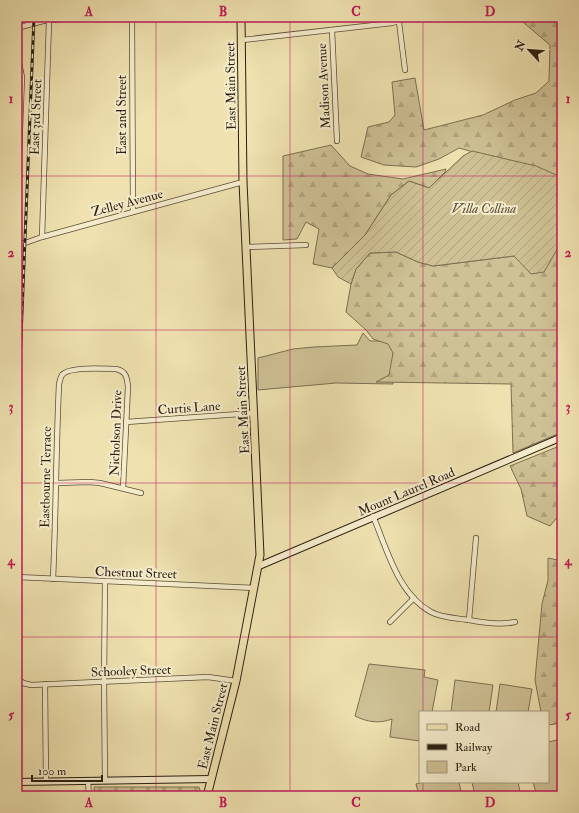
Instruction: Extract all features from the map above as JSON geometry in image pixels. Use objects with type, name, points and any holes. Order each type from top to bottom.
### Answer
[{"type":"main road","name":"East Main Street","points":[[208,796],[236,681],[259,566],[260,541],[243,182],[241,17]]},
{"type":"main road","name":"Mount Laurel Road","points":[[259,566],[373,516],[562,437]]},
{"type":"main road","points":[[17,782],[211,779]]},
{"type":"street","points":[[17,28],[43,19],[49,21],[82,17]]},
{"type":"street","name":"East 2nd Street","points":[[132,17],[133,212]]},
{"type":"street","points":[[383,17],[384,24]]},
{"type":"street","points":[[242,40],[399,22],[411,17]]},
{"type":"street","name":"East 3rd Street","points":[[42,237],[49,21]]},
{"type":"street","points":[[399,22],[405,70]]},
{"type":"street","name":"Madison Avenue","points":[[332,30],[337,141]]},
{"type":"street","name":"East 3rd Street","points":[[17,54],[22,77],[19,125],[17,211]]},
{"type":"street","name":"Zelley Avenue","points":[[17,244],[25,244],[42,237],[243,182]]},
{"type":"street","points":[[246,247],[306,245]]},
{"type":"street","name":"Nicholson Drive","points":[[62,375],[67,371],[74,370],[116,369],[122,370],[126,375],[128,382],[123,488]]},
{"type":"street","name":"Eastbourne Terrace","points":[[53,579],[57,483],[56,448],[60,379],[62,375]]},
{"type":"street","name":"Curtis Lane","points":[[126,422],[254,413]]},
{"type":"street","name":"Nicholson Drive","points":[[57,483],[89,482],[141,493]]},
{"type":"street","points":[[373,516],[400,579],[414,598],[432,612],[453,618],[502,624],[515,622]]},
{"type":"street","points":[[469,620],[476,538]]},
{"type":"street","points":[[17,622],[18,577]]},
{"type":"street","name":"Chestnut Street","points":[[18,577],[255,588]]},
{"type":"street","points":[[105,581],[105,780]]},
{"type":"street","points":[[390,622],[414,598]]},
{"type":"street","name":"Schooley Street","points":[[17,677],[20,681],[27,685],[208,677],[236,681]]},
{"type":"street","points":[[45,684],[46,781]]},
{"type":"street","points":[[88,781],[89,796]]},
{"type":"green space","points":[[517,17],[562,17],[562,180],[561,177],[459,148],[439,159],[416,167],[384,165],[361,157],[368,127],[389,122],[395,115],[392,82],[415,78],[424,130],[483,115],[515,100],[536,93],[549,81],[550,45]]},
{"type":"green space","points":[[331,145],[350,166],[368,174],[403,179],[446,169],[445,172],[429,188],[409,181],[391,195],[365,235],[332,268],[313,264],[319,229],[306,222],[297,239],[283,240],[283,156]]},
{"type":"green space","name":"Villa Collina","points":[[472,151],[536,166],[561,177],[562,241],[544,272],[531,274],[514,256],[433,266],[418,262],[396,252],[370,253],[356,269],[351,284],[338,277],[332,268],[365,235],[391,195],[409,181],[429,188],[463,156]]},
{"type":"green space","points":[[562,242],[562,432],[513,453],[511,384],[376,382],[389,375],[393,353],[388,344],[373,339],[366,330],[346,312],[351,284],[356,269],[370,253],[396,252],[418,262],[433,266],[514,256]]},
{"type":"green space","points":[[363,333],[370,341],[393,341],[393,384],[336,383],[258,390],[258,358],[293,349],[357,345]]},
{"type":"green space","points":[[562,445],[562,515],[560,514],[550,526],[527,516],[521,489],[510,466]]},
{"type":"green space","points":[[548,558],[562,561],[562,723],[549,725],[549,711],[541,711],[535,680],[542,604],[548,580]]},
{"type":"green space","points":[[369,664],[425,670],[424,677],[438,680],[432,711],[419,711],[419,741],[390,737],[392,719],[373,722],[355,716]]},
{"type":"green space","points":[[455,680],[493,685],[489,711],[451,711]]},
{"type":"green space","points":[[500,684],[532,689],[528,711],[496,711]]},
{"type":"green space","points":[[562,739],[562,796],[537,796],[533,783],[549,783],[549,742]]},
{"type":"green space","points":[[459,783],[462,796],[419,796],[416,784]]},
{"type":"green space","points":[[472,783],[518,783],[521,796],[475,796]]},
{"type":"green space","points":[[94,787],[199,787],[200,790],[199,796],[95,796]]},
{"type":"railway","points":[[17,436],[34,17]]}]
